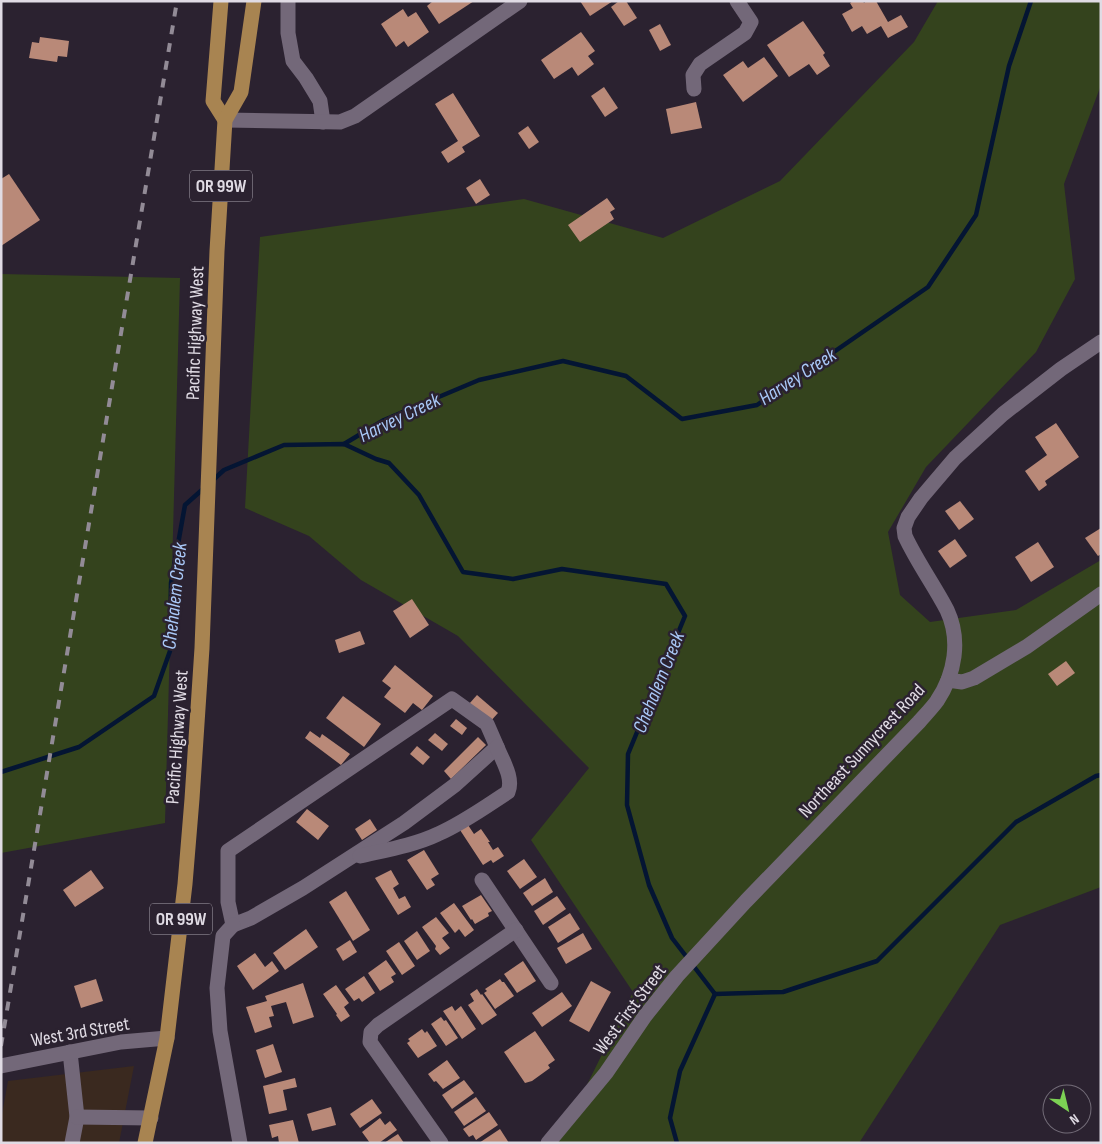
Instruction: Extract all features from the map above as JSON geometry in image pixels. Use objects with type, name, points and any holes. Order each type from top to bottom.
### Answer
[{"type":"main road","name":"Pacific Highway West","points":[[221,1],[213,101],[224,120]]},
{"type":"main road","name":"Pacific Highway West","points":[[145,1143],[167,1038],[185,884],[192,799],[202,648],[217,251],[224,120],[241,92],[254,1]]},
{"type":"street","points":[[288,1],[288,33],[293,61],[320,101],[322,122]]},
{"type":"street","points":[[224,120],[340,122],[355,116],[520,1]]},
{"type":"street","points":[[694,89],[693,75],[700,64],[745,33],[751,22],[737,1]]},
{"type":"street","name":"Northeast Sunnycrest Road","points":[[746,901],[920,722],[937,701],[948,680],[954,664],[954,633],[948,612],[905,536],[904,528],[908,517],[921,498],[955,458],[1003,414],[1061,369],[1101,342]]},
{"type":"street","points":[[948,680],[962,682],[974,678],[1026,646],[1101,594]]},
{"type":"street","points":[[234,925],[228,902],[228,851],[452,699],[487,724],[510,781],[508,792],[464,821],[437,835],[350,858]]},
{"type":"street","points":[[240,1143],[220,1031],[217,988],[223,936],[234,925],[296,892],[404,823],[455,785],[497,746]]},
{"type":"street","points":[[482,880],[551,983]]},
{"type":"street","name":"West First Street","points":[[548,1143],[606,1072],[645,1016],[677,976],[746,901]]},
{"type":"street","points":[[441,1143],[370,1042],[371,1032],[378,1024],[516,930]]},
{"type":"street","name":"West 3rd Street","points":[[1,1066],[121,1042],[167,1038]]},
{"type":"street","points":[[70,1052],[77,1117],[72,1143]]},
{"type":"street","points":[[77,1117],[151,1118]]},
{"type":"shaded area","points":[[134,1066],[119,1143],[1,1143],[1,1120],[8,1081]]},
{"type":"green space","points":[[938,1],[1101,1],[1101,85],[1064,184],[1075,279],[1036,352],[926,467],[888,532],[900,595],[930,622],[1016,610],[1101,560],[1101,887],[1000,925],[859,1143],[558,1143],[633,992],[531,840],[589,768],[458,636],[361,580],[309,536],[245,508],[260,237],[524,199],[663,238],[780,181],[914,42]]},
{"type":"green space","points":[[1,274],[180,278],[165,823],[1,853]]},
{"type":"building","points":[[433,1],[474,1],[439,24],[427,6]]},
{"type":"building","points":[[580,1],[613,1],[590,16]]},
{"type":"building","points":[[619,1],[626,1],[637,18],[624,26],[611,7]]},
{"type":"building","points":[[853,1],[863,1],[864,3],[866,1],[876,1],[888,22],[901,15],[908,27],[888,38],[881,26],[867,34],[862,26],[852,32],[842,14],[853,8],[850,3]]},
{"type":"building","points":[[403,9],[408,17],[416,12],[429,32],[408,47],[404,41],[396,47],[381,24]]},
{"type":"building","points":[[803,21],[825,53],[823,55],[830,66],[817,75],[809,64],[789,77],[767,45]]},
{"type":"building","points":[[660,24],[671,45],[660,51],[649,30]]},
{"type":"building","points":[[581,32],[595,51],[588,56],[594,64],[578,76],[572,67],[554,79],[541,60]]},
{"type":"building","points":[[40,37],[69,41],[67,57],[58,56],[57,62],[29,58],[32,42],[39,43]]},
{"type":"building","points":[[764,57],[778,76],[743,102],[723,75],[743,61],[748,68]]},
{"type":"building","points":[[604,87],[618,108],[605,117],[591,96]]},
{"type":"building","points":[[453,93],[480,136],[462,147],[465,152],[448,163],[441,152],[458,141],[435,104]]},
{"type":"building","points":[[696,102],[702,128],[671,134],[666,109]]},
{"type":"building","points":[[528,126],[539,142],[529,149],[518,133]]},
{"type":"building","points":[[9,174],[40,220],[1,246],[1,179]]},
{"type":"building","points":[[480,179],[490,195],[476,204],[466,188]]},
{"type":"building","points":[[607,198],[615,209],[610,212],[614,219],[580,242],[568,225]]},
{"type":"building","points":[[1056,423],[1079,457],[1045,481],[1047,485],[1039,491],[1025,471],[1047,455],[1035,437]]},
{"type":"building","points":[[960,501],[974,519],[959,530],[945,511]]},
{"type":"building","points":[[1101,528],[1101,554],[1098,556],[1085,538]]},
{"type":"building","points":[[955,539],[967,556],[950,568],[938,551]]},
{"type":"building","points":[[1038,542],[1054,567],[1031,582],[1015,557]]},
{"type":"building","points":[[412,599],[429,625],[410,638],[393,611]]},
{"type":"building","points":[[360,631],[365,644],[339,653],[335,640]]},
{"type":"building","points":[[1066,661],[1075,673],[1057,686],[1048,674]]},
{"type":"building","points":[[395,665],[433,696],[422,710],[413,703],[405,713],[384,697],[391,688],[382,681]]},
{"type":"building","points":[[477,695],[498,713],[489,723],[469,704]]},
{"type":"building","points":[[343,696],[381,724],[364,747],[326,718]]},
{"type":"building","points":[[456,719],[467,728],[462,735],[450,726]]},
{"type":"building","points":[[310,731],[320,738],[322,734],[350,754],[341,765],[305,738]]},
{"type":"building","points":[[435,733],[448,744],[442,751],[428,740]]},
{"type":"building","points":[[478,737],[486,745],[451,779],[444,771]]},
{"type":"building","points":[[417,746],[430,757],[423,765],[410,754]]},
{"type":"building","points":[[307,809],[329,826],[318,840],[296,822]]},
{"type":"building","points":[[370,819],[377,830],[362,840],[355,829]]},
{"type":"building","points":[[468,825],[474,834],[481,829],[493,850],[498,847],[504,856],[493,863],[491,860],[483,865],[460,830]]},
{"type":"building","points":[[424,850],[439,874],[431,879],[435,885],[427,890],[407,860]]},
{"type":"building","points":[[524,859],[537,877],[520,889],[507,871]]},
{"type":"building","points":[[91,870],[104,888],[75,907],[63,890]]},
{"type":"building","points":[[391,870],[399,884],[393,888],[399,899],[405,896],[411,907],[398,915],[375,878]]},
{"type":"building","points":[[545,878],[553,892],[532,906],[523,893]]},
{"type":"building","points":[[346,891],[370,930],[353,941],[329,902]]},
{"type":"building","points":[[481,895],[492,911],[488,913],[489,916],[475,924],[462,906]]},
{"type":"building","points":[[557,896],[566,909],[543,925],[534,911]]},
{"type":"building","points":[[454,903],[474,930],[465,937],[459,929],[455,933],[440,913]]},
{"type":"building","points":[[570,913],[580,929],[558,943],[548,927]]},
{"type":"building","points":[[436,917],[449,933],[442,938],[450,948],[440,955],[435,949],[436,946],[422,927]]},
{"type":"building","points":[[306,929],[318,947],[285,970],[273,953]]},
{"type":"building","points":[[417,931],[430,951],[417,960],[404,941]]},
{"type":"building","points":[[583,933],[592,949],[566,964],[557,948]]},
{"type":"building","points":[[350,940],[357,952],[343,961],[336,949]]},
{"type":"building","points":[[399,942],[415,966],[402,975],[386,951]]},
{"type":"building","points":[[255,953],[265,967],[272,961],[279,971],[253,990],[237,966]]},
{"type":"building","points":[[386,960],[396,974],[391,977],[394,982],[380,991],[368,973]]},
{"type":"building","points":[[523,961],[536,981],[517,993],[504,974]]},
{"type":"building","points":[[364,976],[375,993],[362,1002],[359,998],[354,1001],[345,989]]},
{"type":"building","points":[[96,979],[103,1001],[81,1008],[74,986]]},
{"type":"building","points":[[500,979],[514,996],[495,1009],[484,993],[487,991],[485,989]]},
{"type":"building","points":[[591,981],[611,992],[589,1032],[569,1021]]},
{"type":"building","points":[[303,983],[314,1017],[293,1024],[286,1002],[271,1006],[274,1016],[269,1017],[272,1027],[255,1033],[246,1007],[267,1001],[265,996]]},
{"type":"building","points":[[336,985],[349,1003],[344,1007],[350,1016],[341,1022],[323,994]]},
{"type":"building","points":[[477,989],[497,1015],[482,1025],[468,1005],[474,1001],[470,994]]},
{"type":"building","points":[[562,992],[572,1006],[542,1027],[532,1013]]},
{"type":"building","points":[[452,1006],[455,1011],[461,1006],[476,1029],[462,1039],[443,1011]]},
{"type":"building","points":[[441,1017],[444,1021],[446,1020],[458,1038],[446,1046],[431,1024]]},
{"type":"building","points":[[422,1029],[425,1033],[427,1031],[437,1046],[418,1058],[407,1043],[410,1041],[408,1039]]},
{"type":"building","points":[[535,1031],[555,1060],[548,1065],[550,1068],[532,1081],[525,1083],[504,1052]]},
{"type":"building","points":[[273,1044],[282,1072],[265,1078],[256,1050]]},
{"type":"building","points":[[447,1060],[460,1078],[443,1089],[428,1074]]},
{"type":"building","points":[[295,1078],[297,1087],[283,1090],[287,1110],[269,1114],[263,1086]]},
{"type":"building","points":[[464,1080],[474,1093],[452,1109],[442,1095]]},
{"type":"building","points":[[476,1097],[486,1111],[464,1126],[454,1112]]},
{"type":"building","points":[[372,1099],[382,1113],[360,1128],[350,1114]]},
{"type":"building","points":[[331,1107],[336,1125],[312,1131],[307,1114]]},
{"type":"building","points":[[489,1112],[498,1125],[476,1140],[473,1135],[469,1137],[463,1129]]},
{"type":"building","points":[[380,1118],[385,1125],[390,1121],[397,1130],[379,1143],[370,1143],[362,1132]]},
{"type":"building","points":[[293,1120],[299,1143],[279,1143],[278,1136],[272,1138],[269,1125]]},
{"type":"building","points":[[500,1129],[509,1143],[479,1143]]},
{"type":"building","points":[[398,1134],[404,1143],[384,1143]]},
{"type":"waterway","name":"Harvey Creek","points":[[344,444],[384,420],[479,380],[563,361],[626,376],[682,419],[757,405],[928,287],[976,215],[1009,66],[1031,1]]},
{"type":"waterway","name":"Chehalem Creek","points":[[213,480],[224,470],[284,445],[344,444],[389,463],[419,495],[463,572],[513,579],[562,569],[666,584],[685,616],[628,754],[627,805],[649,885],[672,938],[715,994]]},
{"type":"waterway","name":"Chehalem Creek","points":[[1,772],[79,747],[154,696],[170,651],[171,583],[185,505],[203,489]]},
{"type":"waterway","name":"Chehalem Creek","points":[[715,994],[783,992],[877,961],[1016,822],[1096,776],[1101,775]]},
{"type":"waterway","points":[[677,1143],[670,1118],[680,1071],[715,994]]},
{"type":"railway","points":[[1,1046],[177,1]]}]
